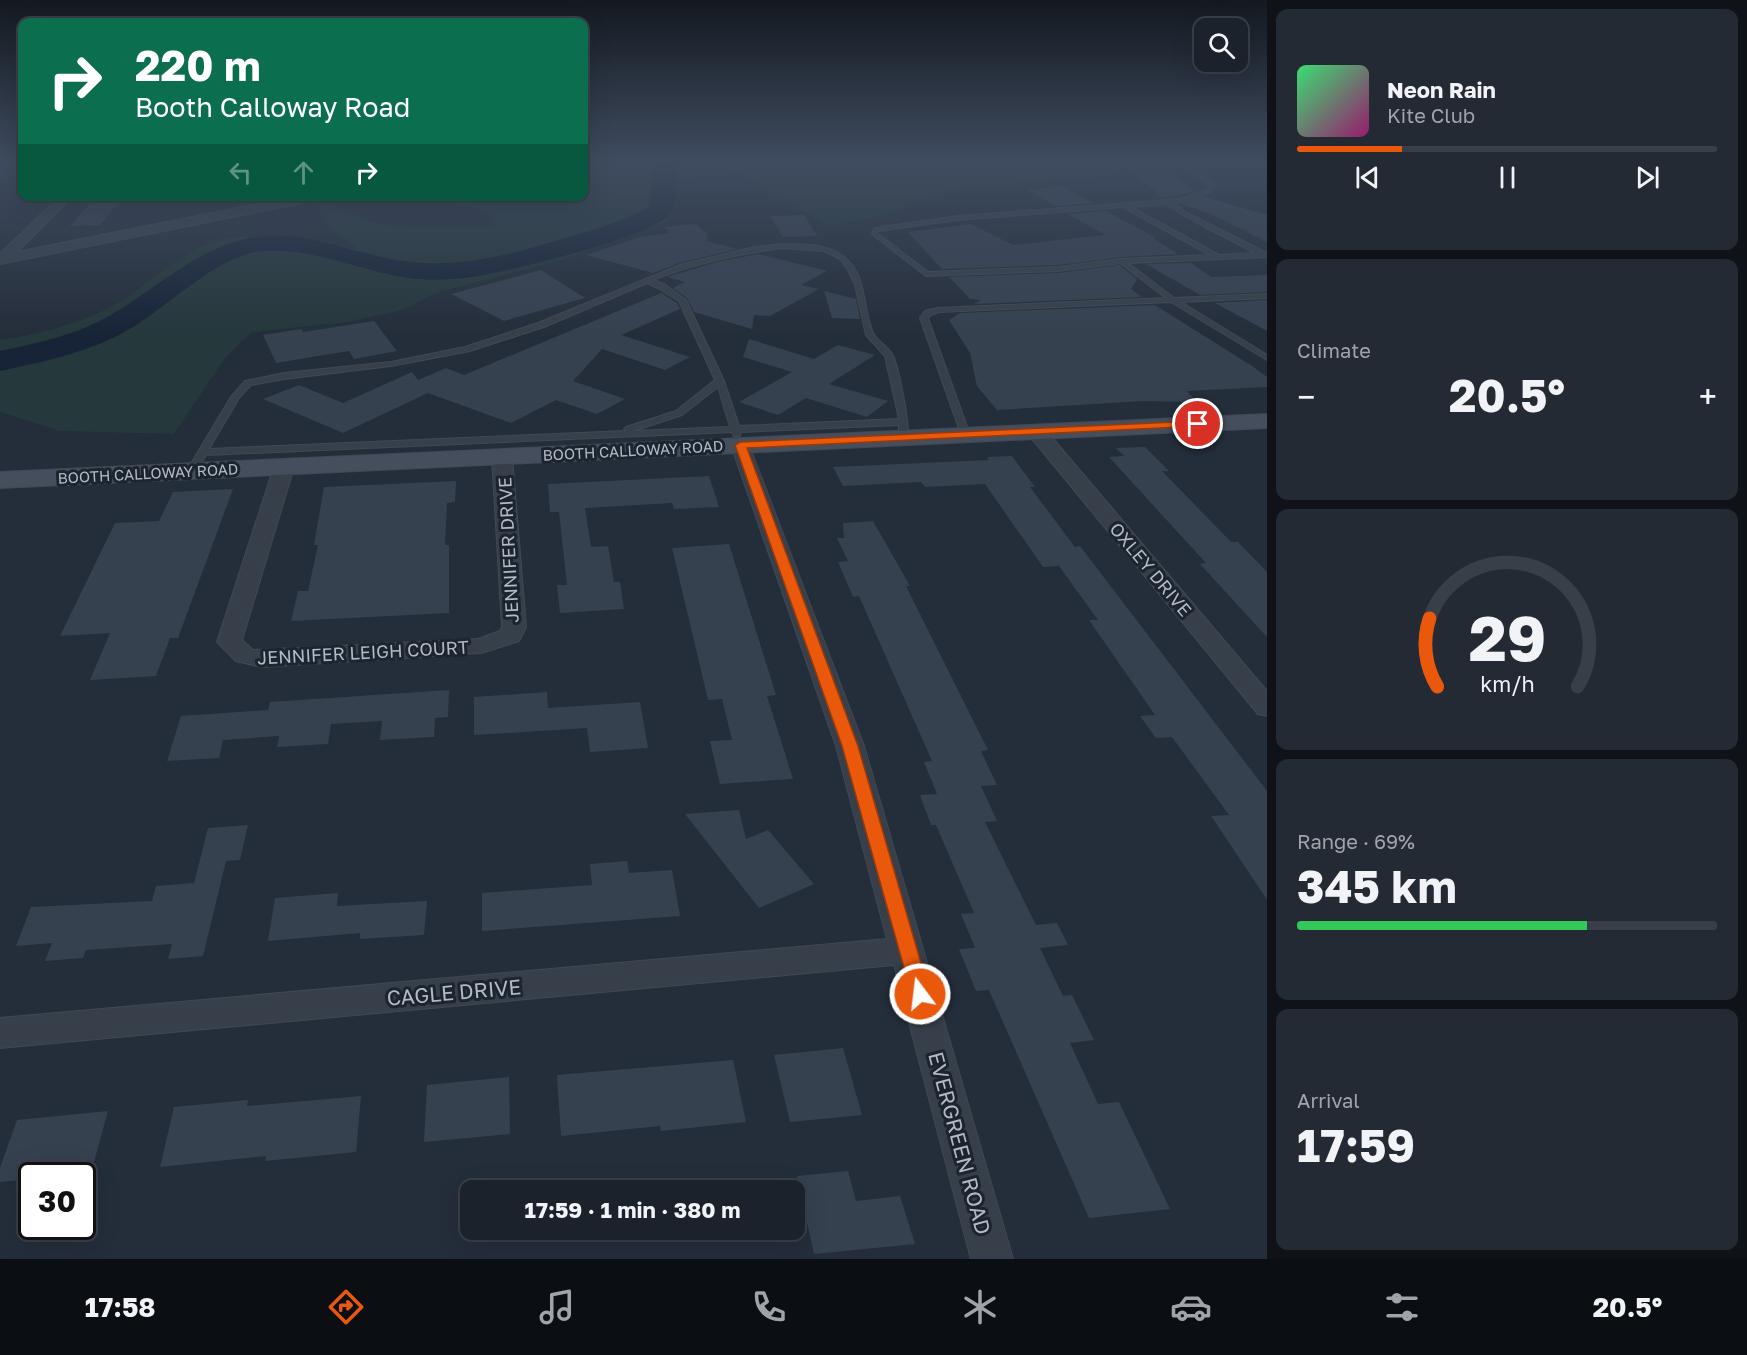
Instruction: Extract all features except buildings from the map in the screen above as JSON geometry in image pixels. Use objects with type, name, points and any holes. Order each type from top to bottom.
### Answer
[{"type":"street","points":[[1,260],[44,219]]},
{"type":"street","points":[[1,260],[202,219]]},
{"type":"street","name":"BOOTH CALLOWAY ROAD","points":[[0,480],[197,461],[284,467],[502,457],[738,436],[904,429],[966,435],[1267,421]]},
{"type":"street","name":"OXLEY DRIVE","points":[[1036,431],[1267,708]]},
{"type":"street","name":"EVERGREEN ROAD","points":[[738,436],[850,746],[992,1259]]},
{"type":"street","name":"JENNIFER DRIVE","points":[[502,457],[514,627],[505,640]]},
{"type":"street","name":"JENNIFER LEIGH COURT","points":[[284,467],[230,642],[237,652],[262,659],[481,646],[505,640]]},
{"type":"street","name":"CAGLE DRIVE","points":[[0,1033],[908,950]]},
{"type":"lane","points":[[954,219],[876,229],[874,233],[926,274],[1048,270],[1121,261],[1266,255]]},
{"type":"lane","points":[[1148,219],[1219,257]]},
{"type":"lane","points":[[1194,219],[1266,255]]},
{"type":"lane","points":[[197,461],[235,397],[248,383],[284,376],[370,367],[467,349],[541,325],[646,279],[682,266],[761,248],[826,249],[842,258],[859,285],[870,335],[889,355],[904,429]]},
{"type":"lane","points":[[1121,261],[1174,301],[1267,358]]},
{"type":"lane","points":[[197,461],[614,434],[738,436],[720,381],[682,300],[646,279]]},
{"type":"lane","points":[[966,435],[924,318],[928,313],[938,310],[1267,296]]},
{"type":"lane","points":[[614,434],[679,413],[720,381]]},
{"type":"shaded area","points":[[324,219],[363,219],[372,223],[411,227],[488,227],[497,219],[666,219],[666,222],[568,258],[436,293],[403,310],[348,322],[252,332],[225,358],[174,434],[60,431],[0,412],[0,340],[62,326],[93,315],[121,301],[183,257],[210,244],[226,239],[259,236],[358,249],[328,226]]},
{"type":"shaded area","points":[[816,219],[865,219],[828,226]]},
{"type":"waterway","points":[[0,361],[63,347],[100,333],[144,307],[202,266],[238,248],[252,245],[291,245],[389,267],[451,272],[514,261],[620,230],[644,219]]},
{"type":"route","points":[[920,994],[850,746],[740,445],[1198,424]]}]
